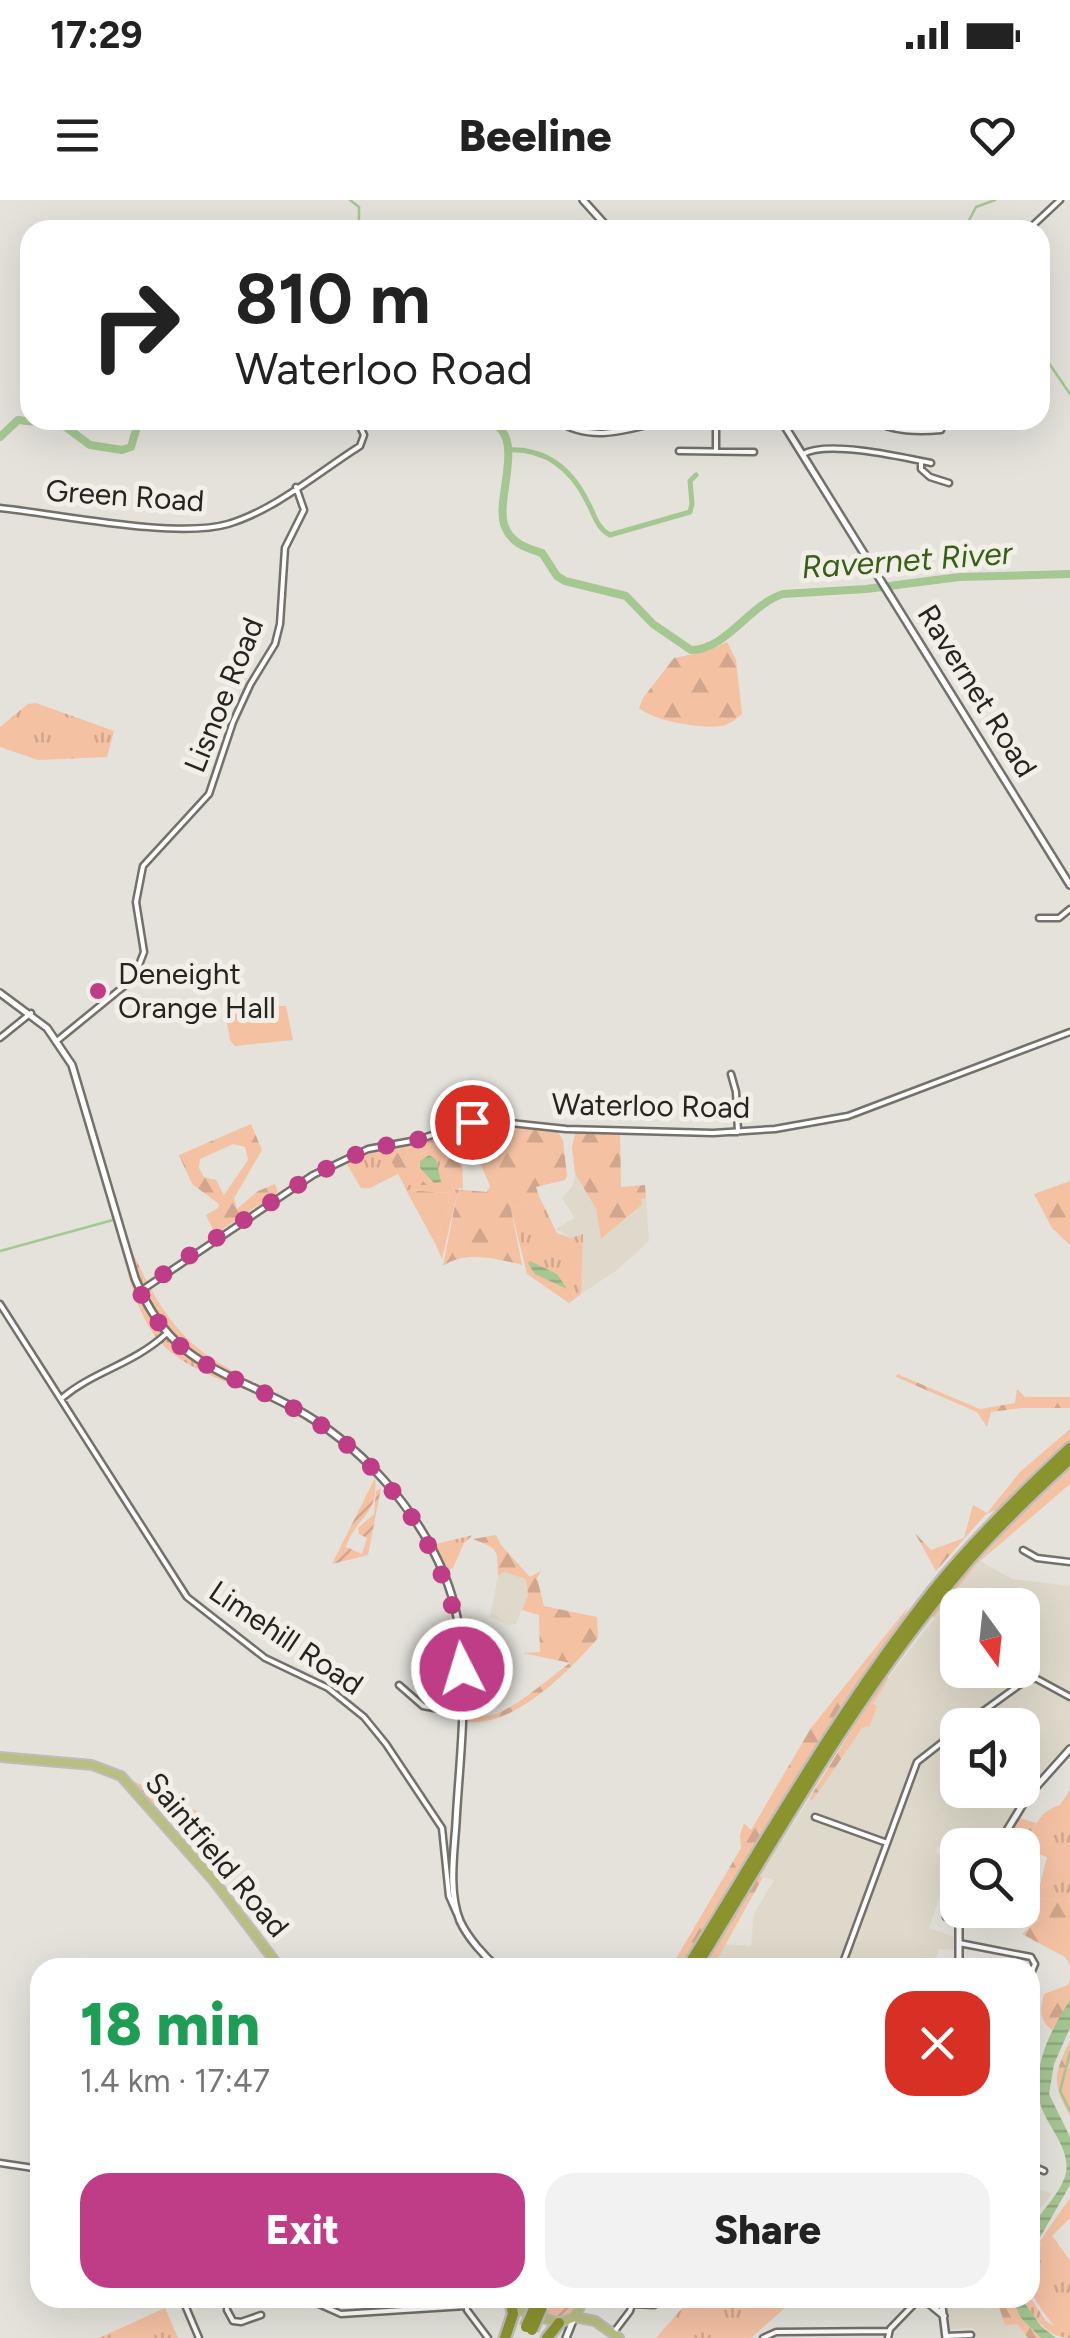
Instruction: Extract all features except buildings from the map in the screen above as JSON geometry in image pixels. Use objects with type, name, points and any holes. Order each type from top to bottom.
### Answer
[{"type":"highway","points":[[693,1958],[848,1709],[905,1628],[964,1554],[1070,1448]]},
{"type":"highway","points":[[702,1958],[891,1660],[958,1572],[1070,1459]]},
{"type":"highway","points":[[505,2338],[511,2308]]},
{"type":"highway","points":[[527,2333],[538,2308]]},
{"type":"highway","points":[[547,2338],[559,2324]]},
{"type":"main road","name":"Saintfield Road","points":[[0,1757],[92,1765],[122,1776],[214,1881],[272,1958]]},
{"type":"main road","points":[[518,2308],[559,2324],[594,2320]]},
{"type":"main road","points":[[574,2320],[579,2308]]},
{"type":"main road","points":[[589,2308],[594,2320],[616,2336]]},
{"type":"street","points":[[583,200],[601,220]]},
{"type":"street","points":[[1039,220],[1060,200]]},
{"type":"street","name":"Green Road","points":[[0,508],[158,526],[200,528],[228,524],[268,505],[360,446],[362,430]]},
{"type":"street","points":[[574,430],[600,434],[627,430]]},
{"type":"street","points":[[716,451],[717,430]]},
{"type":"street","name":"Ravernet Road","points":[[787,430],[1070,884]]},
{"type":"street","points":[[914,430],[941,430]]},
{"type":"street","points":[[803,454],[813,449],[852,448],[931,463]]},
{"type":"street","points":[[679,451],[754,452]]},
{"type":"street","points":[[921,461],[921,469],[930,477],[949,483]]},
{"type":"street","name":"Lisnoe Road","points":[[58,1040],[134,978],[144,952],[136,902],[143,866],[209,794],[233,722],[275,644],[286,548],[304,510],[296,486]]},
{"type":"street","points":[[1039,918],[1059,918],[1070,909]]},
{"type":"street","points":[[0,992],[58,1040],[78,1080],[140,1292],[166,1334],[197,1361],[295,1408],[354,1451],[393,1492],[428,1542],[454,1602],[461,1652],[454,1864],[458,1913],[466,1932],[489,1958]]},
{"type":"street","points":[[0,1038],[30,1013]]},
{"type":"street","name":"Waterloo Road","points":[[140,1292],[280,1194],[368,1149],[417,1140],[483,1120],[566,1129],[738,1132],[848,1116],[1070,1032]]},
{"type":"street","points":[[731,1074],[738,1132]]},
{"type":"street","name":"Limehill Road","points":[[0,1304],[187,1598],[265,1658],[328,1688],[364,1717],[386,1744],[442,1828],[449,1896],[458,1913]]},
{"type":"street","points":[[62,1398],[78,1385],[126,1364],[166,1334]]},
{"type":"street","points":[[1022,1550],[1037,1558],[1070,1562]]},
{"type":"street","points":[[987,1708],[1028,1678],[1070,1697]]},
{"type":"street","points":[[399,1686],[422,1706],[461,1714]]},
{"type":"street","points":[[844,1958],[917,1762],[940,1744]]},
{"type":"street","points":[[1007,1828],[1028,1796],[1070,1750]]},
{"type":"street","points":[[815,1817],[887,1842]]},
{"type":"street","points":[[959,1928],[959,1958]]},
{"type":"street","points":[[958,1942],[1032,1958]]},
{"type":"street","points":[[0,2163],[30,2167]]},
{"type":"street","points":[[1040,2170],[1044,2171]]},
{"type":"street","points":[[188,2308],[199,2338]]},
{"type":"street","points":[[227,2308],[233,2322],[262,2314]]},
{"type":"street","points":[[328,2308],[341,2314],[435,2308]]},
{"type":"street","points":[[467,2308],[488,2338]]},
{"type":"street","points":[[616,2336],[630,2308]]},
{"type":"street","points":[[763,2338],[769,2334],[889,2334],[913,2308]]},
{"type":"street","points":[[934,2308],[944,2316]]},
{"type":"street","points":[[942,2308],[946,2337],[970,2335]]},
{"type":"street","points":[[565,2338],[574,2320]]},
{"type":"street","points":[[559,2324],[565,2338]]},
{"type":"shaded area","points":[[429,1155],[436,1160],[441,1182],[434,1183],[420,1168],[420,1161]]},
{"type":"shaded area","points":[[575,1173],[596,1209],[601,1238],[642,1205],[641,1198],[646,1198],[649,1241],[617,1270],[581,1294],[582,1234],[571,1238],[556,1229],[575,1218],[562,1198],[573,1185]]},
{"type":"shaded area","points":[[530,1261],[557,1274],[567,1289],[535,1274]]},
{"type":"shaded area","points":[[980,1561],[1012,1579],[1070,1586],[1070,1749],[1040,1783],[1040,1708],[940,1708],[940,1808],[1021,1808],[1008,1828],[940,1828],[940,1848],[936,1852],[940,1856],[940,1895],[929,1928],[958,1938],[959,1950],[938,1949],[936,1958],[712,1958],[721,1944],[751,1946],[754,1914],[774,1880],[759,1876],[894,1670],[940,1612],[940,1688],[1040,1688],[1040,1588],[959,1588]]},
{"type":"shaded area","points":[[504,1572],[526,1579],[528,1595],[516,1624],[508,1625],[490,1617],[498,1576]]},
{"type":"shaded area","points":[[1070,2000],[1070,2028],[1054,2064],[1049,2094],[1070,2137],[1070,2185],[1040,2238],[1040,2215],[1066,2173],[1062,2147],[1040,2102],[1040,2066]]},
{"type":"shaded area","points":[[1040,2189],[1052,2194],[1040,2209]]},
{"type":"shaded area","points":[[946,2308],[999,2308],[1005,2324],[1017,2324],[1028,2338],[974,2338],[973,2328],[950,2329]]},
{"type":"shaded area","points":[[1016,2308],[1028,2308],[1056,2338],[1041,2338]]},
{"type":"green space","points":[[727,642],[736,660],[742,714],[735,720],[712,727],[690,725],[655,717],[639,708],[674,658],[708,651]]},
{"type":"green space","points":[[36,703],[114,731],[107,757],[38,760],[0,747],[0,727],[28,704]]},
{"type":"green space","points":[[224,1006],[286,1006],[293,1040],[235,1046],[230,1040]]},
{"type":"green space","points":[[251,1124],[262,1150],[234,1198],[237,1209],[258,1191],[275,1184],[278,1192],[215,1234],[206,1215],[219,1204],[192,1184],[179,1155]],"holes":[[[233,1144],[245,1147],[248,1160],[224,1195],[216,1180],[204,1177],[200,1159]]]},
{"type":"green space","points":[[485,1124],[558,1132],[563,1140],[567,1176],[565,1180],[536,1187],[539,1196],[511,1209],[522,1265],[471,1257],[443,1266],[457,1195],[464,1190],[487,1192],[490,1186],[481,1165]]},
{"type":"green space","points":[[468,1129],[462,1157],[463,1188],[454,1189],[433,1149],[411,1158],[411,1170],[427,1185],[404,1185],[387,1153]]},
{"type":"green space","points":[[620,1132],[621,1187],[645,1185],[646,1198],[601,1239],[596,1209],[575,1173],[572,1148],[575,1133]]},
{"type":"green space","points":[[412,1145],[388,1153],[398,1174],[370,1188],[361,1188],[346,1163],[372,1151]]},
{"type":"green space","points":[[434,1149],[454,1189],[464,1190],[457,1195],[442,1259],[436,1245],[451,1193],[406,1190],[404,1185],[425,1185],[411,1170],[411,1158]]},
{"type":"green space","points":[[1070,1181],[1070,1245],[1052,1228],[1034,1194]]},
{"type":"green space","points":[[406,1190],[451,1193],[436,1245]]},
{"type":"green space","points":[[539,1196],[557,1233],[571,1238],[583,1234],[581,1294],[569,1303],[527,1274],[511,1209]]},
{"type":"green space","points":[[127,1241],[151,1289],[182,1333],[210,1357],[251,1383],[203,1359],[169,1329],[145,1291]]},
{"type":"green space","points":[[126,1267],[148,1312],[173,1343],[204,1367],[247,1391],[199,1370],[166,1348],[144,1317]]},
{"type":"green space","points":[[897,1374],[980,1409],[1015,1403],[1017,1389],[1025,1397],[1070,1397],[1070,1408],[991,1412],[987,1427],[977,1412],[896,1377]]},
{"type":"green space","points":[[1070,1429],[1070,1441],[999,1509],[986,1514],[936,1571],[915,1533],[931,1550],[964,1538],[973,1505],[987,1513],[1020,1472]]},
{"type":"green space","points":[[1070,1469],[1070,1484],[954,1588],[1012,1524]]},
{"type":"green space","points":[[375,1478],[374,1500],[346,1547],[362,1554],[367,1538],[359,1534],[358,1528],[374,1514],[376,1491],[381,1488],[368,1555],[332,1564]]},
{"type":"green space","points":[[473,1535],[464,1543],[453,1568],[445,1571],[432,1545]]},
{"type":"green space","points":[[496,1535],[530,1577],[541,1571],[537,1578],[544,1606],[597,1617],[598,1638],[556,1681],[521,1707],[484,1722],[465,1722],[465,1706],[480,1716],[496,1714],[570,1663],[523,1653],[540,1652],[539,1615],[522,1610],[528,1595],[526,1579],[504,1572],[498,1576],[495,1551],[473,1539]]},
{"type":"green space","points":[[909,1606],[899,1627],[841,1706],[686,1958],[676,1958],[741,1848],[744,1823],[751,1830],[811,1728]]},
{"type":"green space","points":[[885,1676],[889,1678],[873,1704],[877,1706],[870,1726],[862,1728],[813,1800],[809,1799]]},
{"type":"green space","points":[[131,1780],[203,1814],[157,1811]]},
{"type":"green space","points":[[1070,1790],[1070,1902],[1040,1897],[1047,1857],[1040,1855],[1040,1828],[1035,1828],[1041,1817],[1060,1805]]},
{"type":"green space","points":[[1016,1817],[1036,1823],[1034,1828],[1010,1828]]},
{"type":"green space","points":[[759,1876],[763,1877],[718,1958],[709,1958]]},
{"type":"green space","points":[[1040,1897],[1070,1902],[1070,1965],[1065,1957],[1022,1934],[1029,1928],[1040,1928]]},
{"type":"green space","points":[[1070,1980],[1070,2000],[1052,2030],[1041,2014],[1044,1994],[1068,1985]]},
{"type":"green space","points":[[1070,2040],[1070,2116],[1057,2078]]},
{"type":"green space","points":[[1070,2198],[1070,2218],[1052,2236],[1070,2260],[1070,2338],[1048,2330],[1029,2308],[1037,2308],[1054,2326],[1040,2307],[1040,2241]]},
{"type":"green space","points":[[165,2308],[178,2338],[99,2338]]},
{"type":"green space","points":[[549,2308],[574,2308],[572,2313],[558,2318],[545,2316]]},
{"type":"green space","points":[[682,2308],[785,2308],[751,2338],[656,2338]]},
{"type":"green space","points":[[999,2308],[1016,2308],[1041,2338],[1028,2338],[1017,2324],[1005,2325]]},
{"type":"waterway","points":[[350,200],[359,207],[359,220]]},
{"type":"waterway","points":[[969,220],[976,207],[995,200]]},
{"type":"waterway","points":[[1050,365],[1070,394]]},
{"type":"waterway","name":"Ravernet River","points":[[0,437],[20,420]]},
{"type":"waterway","name":"Ravernet River","points":[[70,430],[90,445],[122,450],[131,447],[136,430]]},
{"type":"waterway","name":"Ravernet River","points":[[501,430],[508,451],[503,515],[512,538],[542,553],[557,576],[565,581],[626,596],[653,624],[691,650],[716,643],[760,607],[783,594],[866,589],[959,577],[1070,574]]},
{"type":"waterway","points":[[507,450],[546,457],[566,471],[582,491],[599,525],[610,535],[690,512],[690,481],[696,475]]},
{"type":"waterway","points":[[0,1251],[113,1220]]},
{"type":"waterway","points":[[1070,2052],[1060,2091],[1070,2111]]},
{"type":"place","name":"Deneight Orange Hall","points":[[98,991]]},
{"type":"route","points":[[462,1669],[457,1616],[444,1574],[428,1542],[393,1492],[354,1451],[295,1408],[197,1361],[166,1334],[140,1292],[313,1175],[368,1149],[417,1140],[472,1122]]}]
